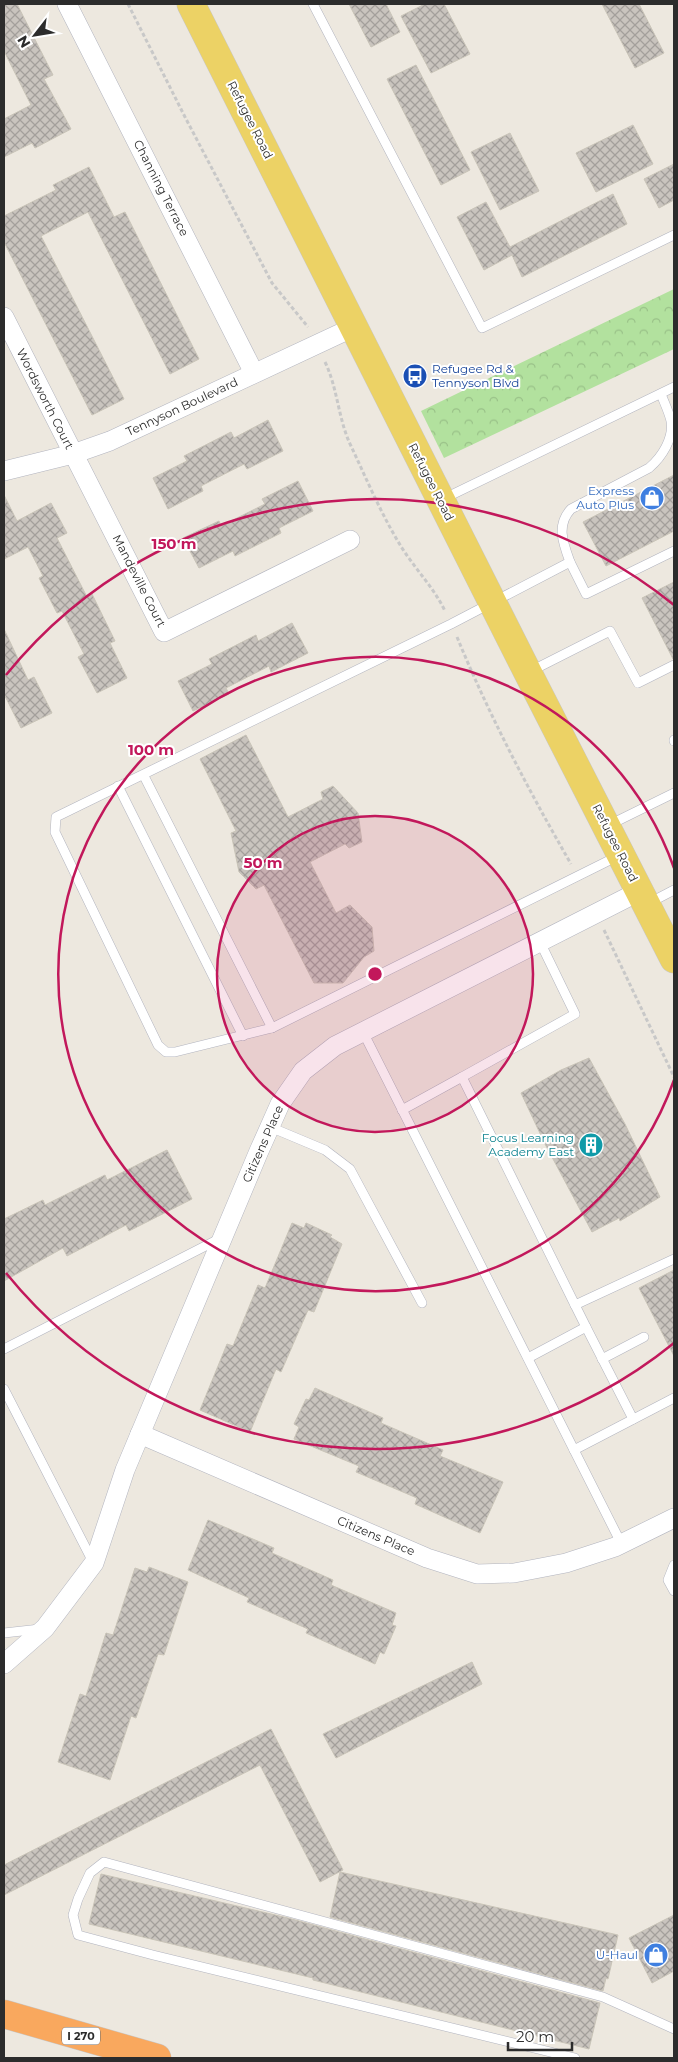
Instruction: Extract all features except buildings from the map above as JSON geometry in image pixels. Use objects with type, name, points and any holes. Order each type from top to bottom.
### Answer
[{"type":"highway","name":"I 270","points":[[4,2014],[157,2058]]},
{"type":"main road","name":"Refugee Road","points":[[191,4],[440,500],[673,954]]},
{"type":"street","name":"Channing Terrace","points":[[67,4],[254,373]]},
{"type":"street","name":"Wordsworth Court","points":[[4,317],[74,454]]},
{"type":"street","name":"Tennyson Boulevard","points":[[4,471],[74,454],[110,441],[354,327]]},
{"type":"street","name":"Mandeville Court","points":[[74,454],[164,632],[350,540]]},
{"type":"street","name":"Citizens Place","points":[[4,1664],[45,1628],[94,1563],[125,1470],[223,1236],[280,1104],[303,1071],[336,1046],[362,1032],[540,942],[643,898]]},
{"type":"street","name":"Citizens Place","points":[[140,1434],[427,1558],[477,1574],[514,1573],[566,1563],[622,1543],[674,1521]]},
{"type":"lane","points":[[313,4],[482,328],[674,235]]},
{"type":"lane","points":[[440,500],[674,387]]},
{"type":"lane","points":[[661,394],[671,421],[671,432],[658,460],[649,468],[577,505],[566,514],[561,532],[562,541],[570,562],[586,594],[674,552]]},
{"type":"lane","points":[[570,562],[493,604],[56,818],[55,832],[158,1045],[166,1052],[175,1052],[272,1028],[621,855]]},
{"type":"lane","points":[[528,672],[610,632],[638,683],[674,665]]},
{"type":"lane","points":[[144,776],[272,1028]]},
{"type":"lane","points":[[118,786],[243,1036]]},
{"type":"lane","points":[[606,826],[674,793]]},
{"type":"lane","points":[[643,898],[674,890]]},
{"type":"lane","points":[[402,1110],[575,1014],[540,942]]},
{"type":"lane","points":[[362,1032],[622,1543]]},
{"type":"lane","points":[[462,1077],[633,1419]]},
{"type":"lane","points":[[270,1126],[325,1150],[350,1169],[422,1302]]},
{"type":"lane","points":[[4,1349],[223,1236]]},
{"type":"lane","points":[[575,1305],[674,1259]]},
{"type":"lane","points":[[528,1358],[586,1327]]},
{"type":"lane","points":[[602,1359],[644,1338]]},
{"type":"lane","points":[[4,1389],[94,1563]]},
{"type":"lane","points":[[574,1450],[674,1398]]},
{"type":"lane","points":[[674,1565],[668,1580],[674,1591]]},
{"type":"lane","points":[[4,1633],[45,1628]]},
{"type":"lane","points":[[575,2058],[78,1935],[73,1915],[90,1872],[104,1862],[603,1997],[674,2029]]},
{"type":"path","points":[[128,4],[184,117],[272,283],[312,333]]},
{"type":"path","points":[[327,366],[342,425],[360,464],[394,534],[411,562],[437,595],[445,611]]},
{"type":"path","points":[[457,637],[480,691],[544,817],[570,863]]},
{"type":"path","points":[[607,936],[674,1077]]},
{"type":"green space","points":[[674,289],[674,349],[444,458],[421,411]]},
{"type":"place","name":"Refugee Rd & Tennyson Blvd","points":[[415,376]]},
{"type":"place","name":"Express Auto Plus","points":[[652,498]]},
{"type":"place","name":"Focus Learning Academy East","points":[[591,1145]]},
{"type":"place","name":"U-Haul","points":[[656,1955]]}]
